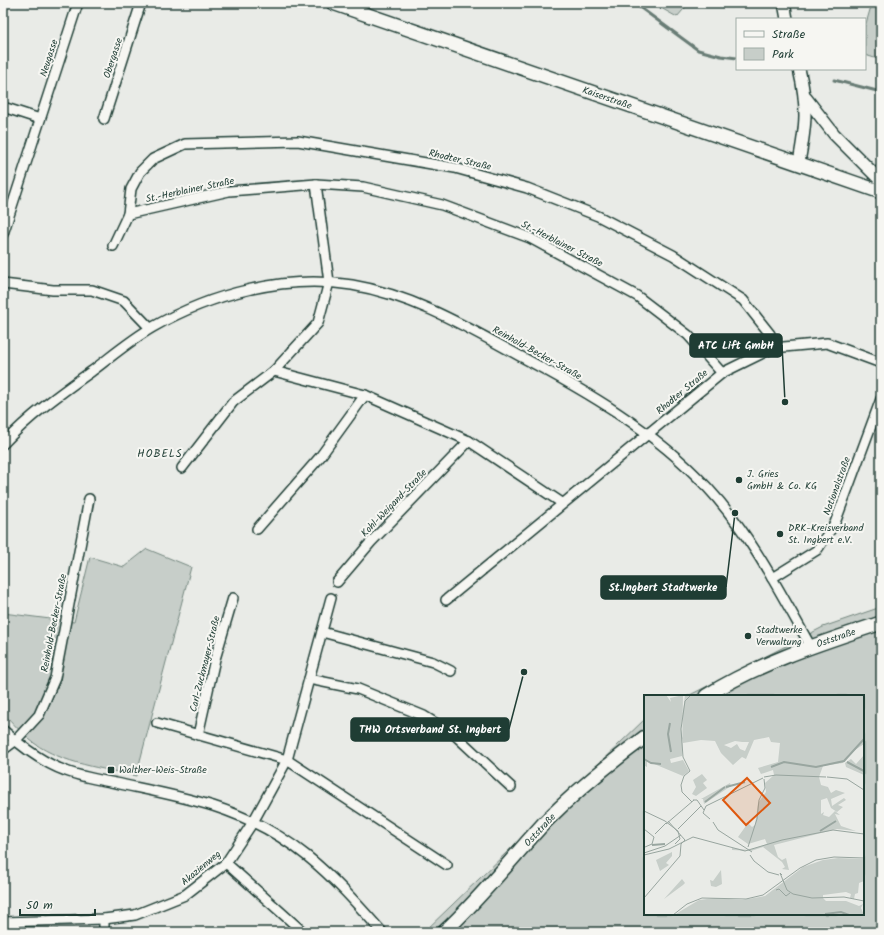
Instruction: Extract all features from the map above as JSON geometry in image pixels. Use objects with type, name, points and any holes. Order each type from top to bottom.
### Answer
[{"type":"main road","name":"Kaiserstraße","points":[[333,3],[594,94],[799,162],[881,192]]},
{"type":"main road","name":"Oststraße","points":[[708,695],[758,668],[811,647],[881,623]]},
{"type":"main road","name":"Oststraße","points":[[444,932],[489,886],[562,806],[592,778],[644,738]]},
{"type":"street","name":"Neugasse","points":[[3,234],[78,3]]},
{"type":"street","name":"Obergasse","points":[[104,119],[141,3]]},
{"type":"street","points":[[784,3],[788,18]]},
{"type":"street","points":[[799,70],[806,98],[806,127],[799,162]]},
{"type":"street","points":[[806,98],[834,134],[881,181]]},
{"type":"street","points":[[3,107],[40,119]]},
{"type":"street","name":"Rhodter Straße","points":[[128,214],[131,189],[140,172],[153,159],[185,144],[298,141],[455,168],[527,188],[598,216],[673,255],[743,300],[770,334],[773,348]]},
{"type":"street","points":[[182,468],[233,402],[274,371],[318,323],[329,282],[316,184]]},
{"type":"street","name":"St.-Herblainer Straße","points":[[128,214],[229,191],[316,184],[363,187],[442,205],[530,238],[637,296],[688,335],[722,373]]},
{"type":"street","points":[[112,246],[128,214]]},
{"type":"street","name":"Reinhold-Becker-Straße","points":[[3,444],[30,418],[150,328],[178,314],[229,295],[272,286],[329,282],[378,290],[404,299],[458,322],[555,374],[649,434],[689,468],[709,488],[743,533],[772,578],[811,647]]},
{"type":"street","points":[[3,284],[53,290],[92,290],[124,301],[150,328]]},
{"type":"street","name":"Rhodter Straße","points":[[649,434],[722,373],[773,348],[827,343],[881,363]]},
{"type":"street","points":[[274,371],[365,395],[468,441],[562,503]]},
{"type":"street","points":[[257,529],[320,457],[365,395]]},
{"type":"street","name":"Nationalstraße","points":[[772,578],[817,550],[835,523],[881,399]]},
{"type":"street","points":[[446,600],[562,503],[649,434]]},
{"type":"street","name":"Kohl-Weigand-Straße","points":[[336,582],[371,542],[468,441]]},
{"type":"street","name":"Reinhold-Becker-Straße","points":[[3,750],[16,741],[39,715],[55,678],[89,499]]},
{"type":"street","name":"Carl-Zuckmayer-Straße","points":[[198,735],[216,659],[234,598]]},
{"type":"street","points":[[253,822],[287,760],[331,598]]},
{"type":"street","points":[[322,632],[433,662],[451,671]]},
{"type":"street","points":[[309,679],[358,689],[424,716],[455,735],[511,787]]},
{"type":"street","points":[[158,723],[287,760],[447,865]]},
{"type":"street","points":[[3,730],[16,741],[65,771],[212,806],[253,822],[276,834],[318,864],[338,883],[382,932]]},
{"type":"street","name":"Akazienweg","points":[[3,922],[104,919],[135,915],[185,895],[226,863],[253,822]]},
{"type":"street","points":[[226,863],[303,932]]},
{"type":"street","points":[[104,919],[104,932]]},
{"type":"green space","points":[[652,3],[689,3],[677,17]]},
{"type":"green space","points":[[872,3],[881,3],[881,60],[866,55],[866,24]]},
{"type":"green space","points":[[147,549],[191,567],[136,776],[70,761],[45,750],[22,733],[3,713],[3,613],[74,622],[90,557],[124,567]]},
{"type":"green space","points":[[881,607],[881,932],[424,932],[644,720],[644,915],[864,915],[864,695],[690,695],[823,627]]},
{"type":"green space","points":[[58,929],[58,932],[3,932],[3,931]]},
{"type":"waterway","points":[[634,3],[698,50],[721,56],[736,58]]},
{"type":"waterway","points":[[834,80],[881,92]]},
{"type":"place","name":"ATC Lift GmbH","points":[[785,402]]},
{"type":"place","name":"J. Gries GmbH & Co. KG","points":[[739,480]]},
{"type":"place","name":"St.Ingbert Stadtwerke","points":[[735,513]]},
{"type":"place","name":"DRK-Kreisverband St. Ingbert e.V.","points":[[780,534]]},
{"type":"place","name":"Stadtwerke Verwaltung","points":[[748,636]]},
{"type":"place","name":"THW Ortsverband St. Ingbert","points":[[524,672]]},
{"type":"place","name":"Walther-Weis-Straße","points":[[111,770]]},
{"type":"district","name":"HOBELS","points":[[160,454]]}]
